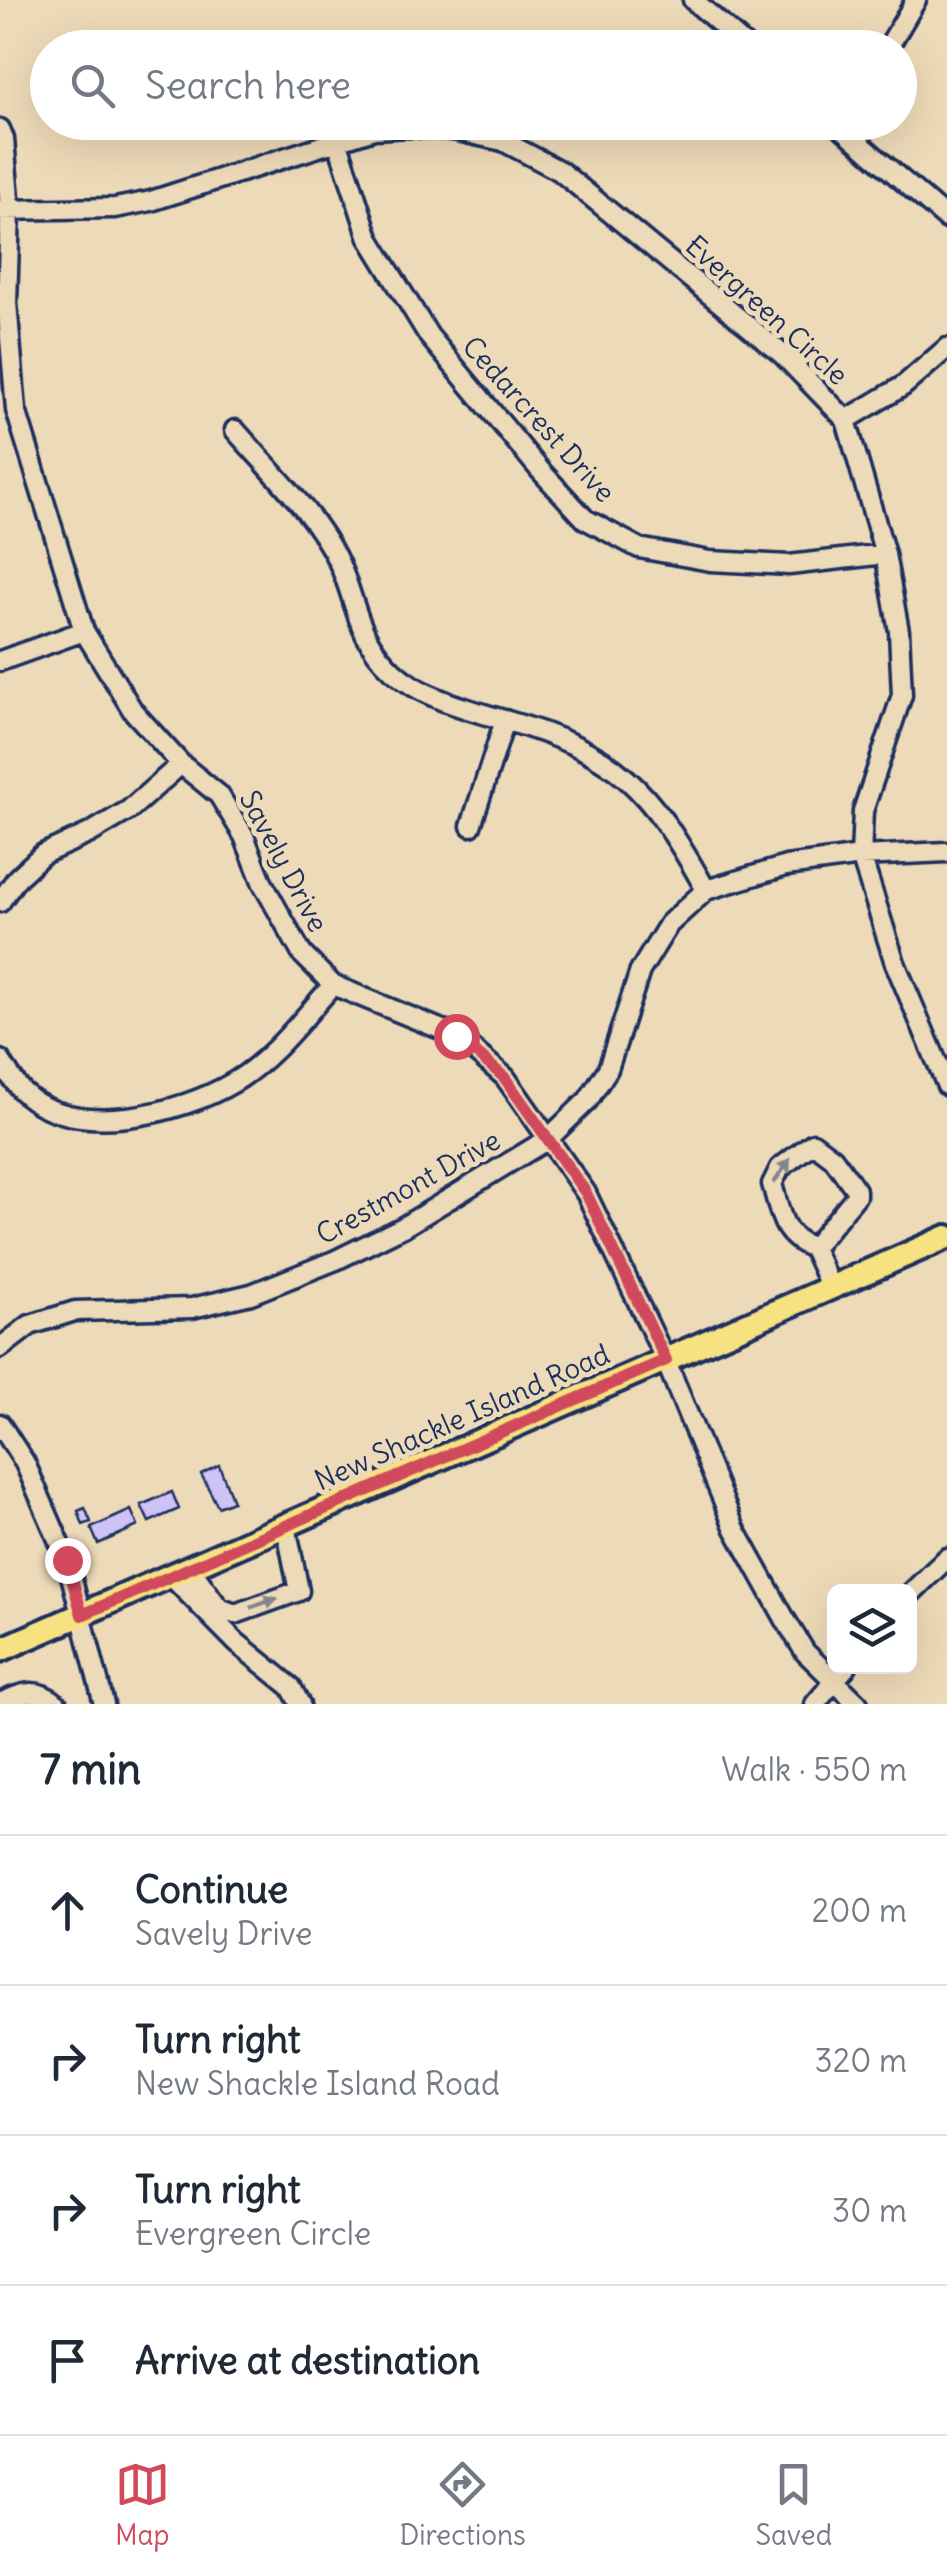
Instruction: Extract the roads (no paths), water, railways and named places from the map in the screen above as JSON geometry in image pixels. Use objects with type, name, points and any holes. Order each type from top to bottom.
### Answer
[{"type":"main road","name":"New Shackle Island Road","points":[[0,1650],[947,1236]]},
{"type":"street","points":[[693,0],[727,30]]},
{"type":"street","points":[[898,30],[916,0]]},
{"type":"street","name":"Savely Drive","points":[[0,129],[4,139],[8,413],[84,632],[133,712],[181,764],[218,795],[244,836],[262,884],[302,954],[334,985],[456,1036],[504,1077],[586,1193],[666,1360],[735,1530],[805,1652],[858,1704]]},
{"type":"street","name":"Evergreen Circle","points":[[5,210],[52,212],[133,204],[337,140]]},
{"type":"street","name":"Cedarcrest Drive","points":[[337,140],[350,190],[369,238],[429,336],[585,519],[639,548],[710,561],[788,565],[884,554]]},
{"type":"street","name":"Evergreen Circle","points":[[498,140],[560,171],[782,354],[846,420],[884,554],[900,632],[902,696],[862,811],[861,856],[895,963],[947,1086]]},
{"type":"street","points":[[856,140],[947,219]]},
{"type":"street","points":[[846,420],[902,386],[947,348]]},
{"type":"street","points":[[235,430],[329,548],[369,642],[395,673],[443,700],[583,746],[620,769],[682,847],[706,890]]},
{"type":"street","points":[[0,661],[84,632]]},
{"type":"street","points":[[470,826],[505,720]]},
{"type":"street","points":[[0,902],[17,878],[43,854],[129,810],[181,764]]},
{"type":"street","name":"Crestmont Drive","points":[[0,1348],[30,1324],[75,1311],[192,1308],[268,1287],[403,1227],[548,1138],[588,1100],[608,1069],[640,972],[669,924],[706,890],[786,866],[861,856],[947,852]]},
{"type":"street","points":[[0,1060],[24,1093],[56,1112],[96,1120],[141,1114],[190,1101],[234,1082],[277,1046],[334,985]]},
{"type":"street","points":[[812,1248],[856,1196],[856,1190],[832,1158],[813,1143],[780,1168],[772,1184],[782,1220],[795,1242],[812,1248],[830,1288]]},
{"type":"street","points":[[0,1424],[25,1463],[67,1560],[104,1704]]},
{"type":"street","points":[[180,1572],[219,1608],[234,1614],[299,1591],[286,1526]]},
{"type":"street","points":[[917,1587],[947,1558]]},
{"type":"street","points":[[180,1572],[236,1642],[291,1686],[300,1704]]},
{"type":"street","points":[[815,1704],[840,1674]]},
{"type":"street","points":[[11,1701],[25,1692],[38,1692],[57,1704]]}]
